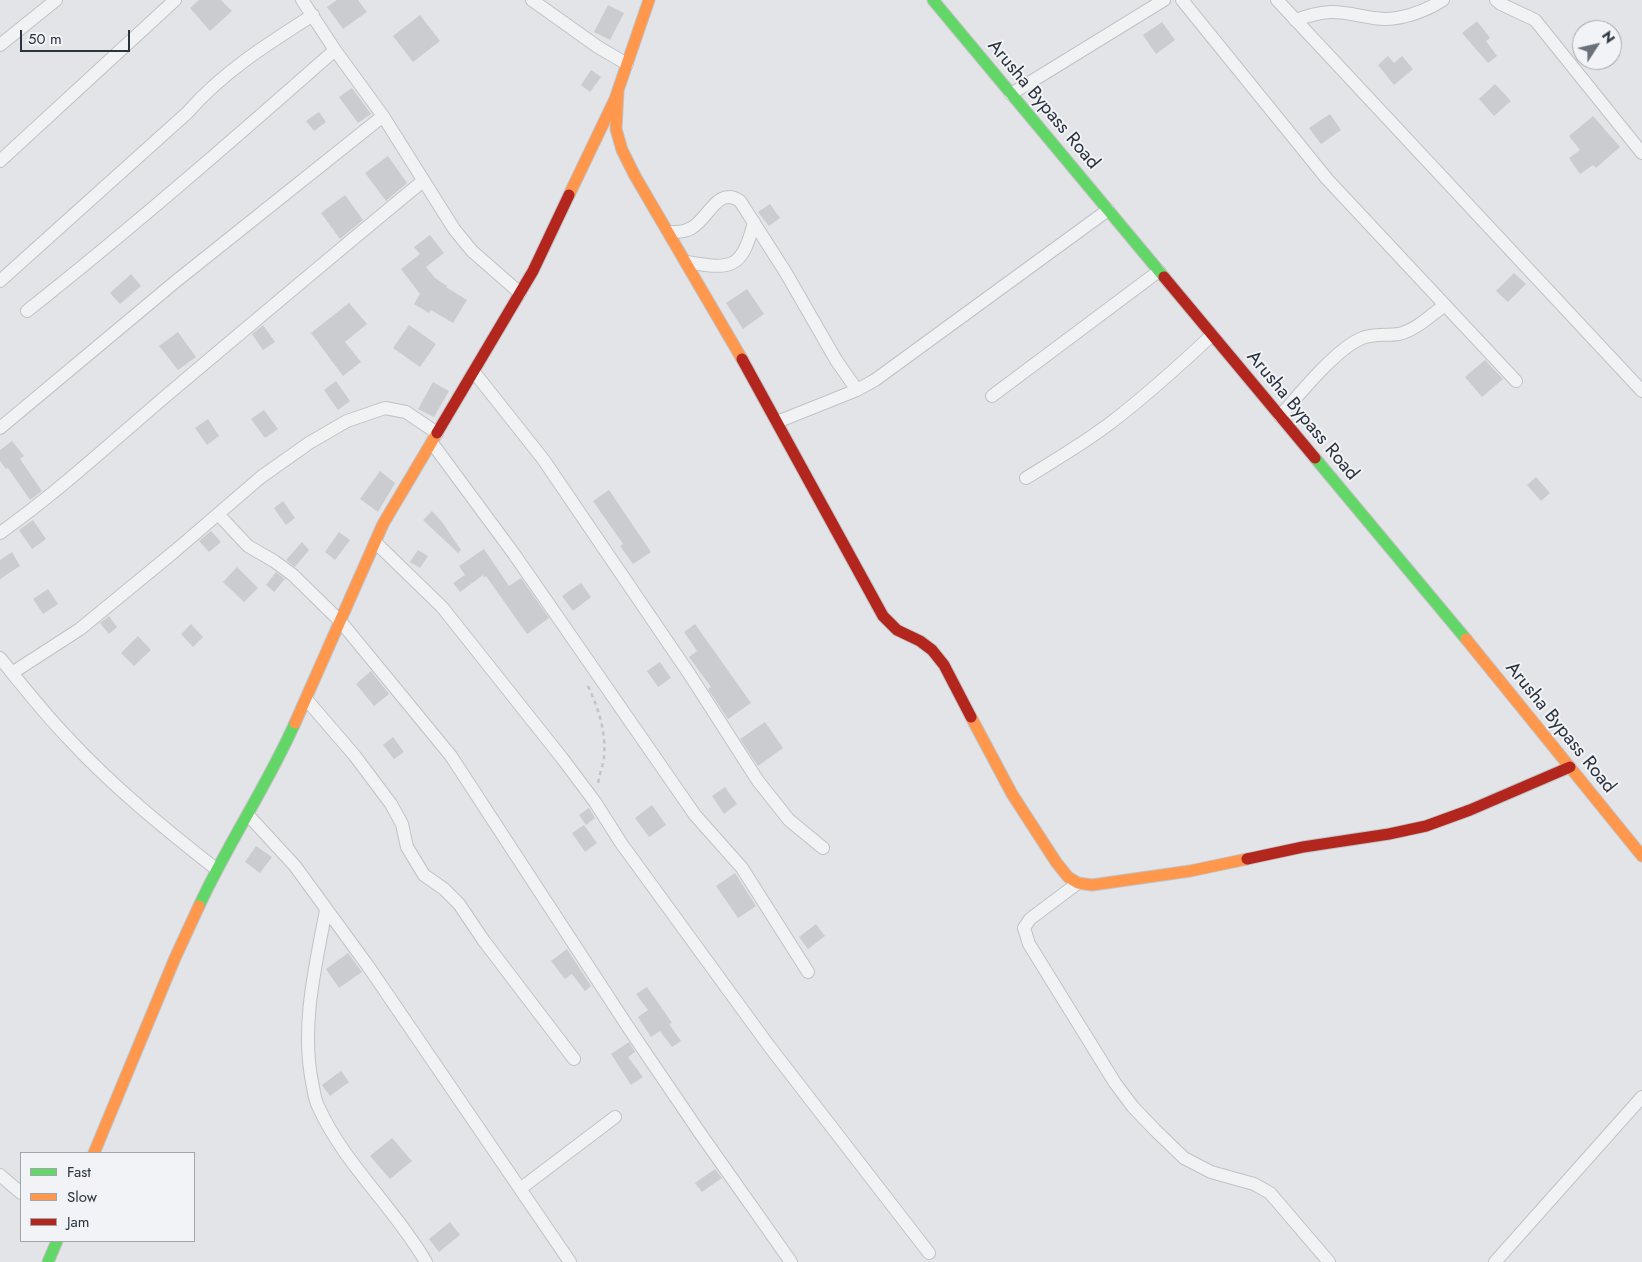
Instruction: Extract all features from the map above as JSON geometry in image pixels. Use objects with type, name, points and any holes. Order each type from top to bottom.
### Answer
[{"type":"street","points":[[0,45],[56,0]]},
{"type":"street","points":[[0,161],[175,0]]},
{"type":"street","points":[[302,0],[335,50],[383,116],[454,229],[472,251],[520,293]]},
{"type":"street","points":[[532,0],[598,47],[628,64]]},
{"type":"street","points":[[94,1152],[175,958],[216,869],[279,759],[384,524],[533,271],[618,91],[649,0]]},
{"type":"street","name":"Arusha Bypass Road","points":[[932,0],[1280,416],[1642,856]]},
{"type":"street","points":[[1011,94],[1164,0]]},
{"type":"street","points":[[1182,0],[1327,179],[1516,381]]},
{"type":"street","points":[[1277,0],[1642,391]]},
{"type":"street","points":[[1294,20],[1313,14],[1330,12],[1351,13],[1376,18],[1401,17],[1429,9],[1443,0]]},
{"type":"street","points":[[1496,0],[1507,8],[1535,20],[1642,153]]},
{"type":"street","points":[[0,281],[187,113],[208,90],[251,54],[313,15]]},
{"type":"street","points":[[27,310],[78,270],[211,158],[335,50]]},
{"type":"street","points":[[618,91],[616,129],[622,150],[635,176],[687,262],[883,616],[897,630],[920,641],[932,650],[944,666],[985,745],[1032,826],[1068,877],[1078,883],[1092,885],[1190,871],[1303,847],[1389,834],[1426,826],[1470,810],[1570,767]]},
{"type":"street","points":[[0,428],[175,282],[383,116]]},
{"type":"street","points":[[0,533],[30,512],[88,464],[423,181]]},
{"type":"street","points":[[670,232],[683,232],[692,228],[700,222],[715,203],[729,196],[740,201],[786,273],[836,360],[857,390]]},
{"type":"street","points":[[777,422],[857,390],[894,366],[1108,210]]},
{"type":"street","points":[[687,262],[721,267],[732,264],[740,258],[745,249],[754,222]]},
{"type":"street","points":[[992,396],[1159,271]]},
{"type":"street","points":[[1280,416],[1327,365],[1360,339],[1378,334],[1399,334],[1416,326],[1444,306]]},
{"type":"street","points":[[1026,478],[1113,422],[1212,335]]},
{"type":"street","points":[[474,372],[542,459],[690,675],[758,781],[789,820],[822,848]]},
{"type":"street","points":[[12,673],[80,629],[261,478],[309,443],[347,421],[385,408],[406,412],[434,438],[696,815],[742,868],[808,972]]},
{"type":"street","points":[[218,514],[248,546],[293,575],[341,622],[451,756],[646,1054],[791,1262]]},
{"type":"street","points":[[376,543],[442,607],[562,758],[595,802],[621,843],[769,1046],[929,1253]]},
{"type":"street","points":[[0,658],[44,712],[104,774],[157,822],[216,869]]},
{"type":"street","points":[[306,699],[355,756],[392,804],[402,824],[407,846],[424,875],[444,889],[460,904],[484,941],[574,1059]]},
{"type":"street","points":[[248,815],[295,866],[373,974],[570,1262]]},
{"type":"street","points":[[1078,883],[1030,920],[1024,928],[1029,944],[1115,1084],[1150,1124],[1184,1158],[1211,1172],[1254,1184],[1270,1193],[1329,1262]]},
{"type":"street","points":[[326,910],[308,1014],[309,1070],[316,1104],[328,1126],[348,1155],[405,1230],[426,1262]]},
{"type":"street","points":[[1495,1262],[1642,1097]]},
{"type":"street","points":[[520,1189],[615,1117]]},
{"type":"street","points":[[0,1175],[20,1192]]},
{"type":"street","points":[[48,1262],[57,1242]]},
{"type":"path","points":[[585,680],[603,724],[604,759],[595,802]]},
{"type":"building","points":[[199,0],[221,0],[232,11],[210,31],[190,8]]},
{"type":"building","points":[[337,0],[358,0],[367,12],[343,29],[327,7]]},
{"type":"building","points":[[608,5],[624,13],[610,40],[594,32]]},
{"type":"building","points":[[420,15],[440,41],[413,62],[393,36]]},
{"type":"building","points":[[1477,21],[1490,38],[1486,41],[1497,56],[1488,63],[1462,33]]},
{"type":"building","points":[[1162,22],[1175,40],[1156,54],[1143,35]]},
{"type":"building","points":[[1388,56],[1394,63],[1402,56],[1413,69],[1394,85],[1378,65]]},
{"type":"building","points":[[591,70],[601,77],[590,92],[581,85]]},
{"type":"building","points":[[1495,84],[1511,101],[1494,116],[1479,99]]},
{"type":"building","points":[[352,88],[371,114],[358,123],[339,97]]},
{"type":"building","points":[[319,112],[326,122],[314,131],[306,121]]},
{"type":"building","points":[[1330,114],[1341,130],[1321,144],[1309,128]]},
{"type":"building","points":[[1593,116],[1620,147],[1596,168],[1593,165],[1580,174],[1569,158],[1580,150],[1569,136]]},
{"type":"building","points":[[388,156],[407,183],[386,201],[365,173]]},
{"type":"building","points":[[345,195],[363,220],[340,239],[321,213]]},
{"type":"building","points":[[770,204],[780,218],[769,226],[758,212]]},
{"type":"building","points":[[430,235],[444,253],[426,267],[446,287],[467,300],[453,323],[431,310],[429,313],[414,304],[420,294],[401,269],[420,254],[414,247]]},
{"type":"building","points":[[1514,273],[1526,284],[1508,302],[1496,291]]},
{"type":"building","points":[[131,274],[141,286],[120,304],[110,293]]},
{"type":"building","points":[[747,289],[764,314],[743,329],[726,303]]},
{"type":"building","points":[[349,303],[367,324],[345,342],[361,362],[343,376],[311,333]]},
{"type":"building","points":[[263,325],[275,342],[263,350],[252,334]]},
{"type":"building","points":[[409,325],[436,344],[420,367],[393,348]]},
{"type":"building","points":[[178,332],[196,357],[178,370],[159,346]]},
{"type":"building","points":[[1485,360],[1503,379],[1482,397],[1465,377]]},
{"type":"building","points":[[336,381],[350,401],[338,410],[324,390]]},
{"type":"building","points":[[433,382],[449,391],[434,417],[418,409]]},
{"type":"building","points":[[264,410],[278,429],[265,438],[251,419]]},
{"type":"building","points":[[208,419],[219,436],[207,445],[195,428]]},
{"type":"building","points":[[12,441],[24,456],[20,459],[42,491],[30,500],[8,468],[6,469],[0,461],[0,450]]},
{"type":"building","points":[[380,471],[395,483],[378,512],[360,499]]},
{"type":"building","points":[[1536,477],[1550,493],[1541,501],[1527,485]]},
{"type":"building","points":[[609,490],[651,552],[633,564],[620,546],[623,544],[593,501]]},
{"type":"building","points":[[283,501],[295,518],[286,525],[274,508]]},
{"type":"building","points":[[432,511],[461,550],[458,553],[423,520]]},
{"type":"building","points":[[33,520],[46,539],[32,549],[19,530]]},
{"type":"building","points":[[211,531],[221,542],[209,552],[199,541]]},
{"type":"building","points":[[339,532],[350,540],[335,560],[325,552]]},
{"type":"building","points":[[302,542],[309,550],[295,567],[286,560]]},
{"type":"building","points":[[484,549],[509,586],[521,578],[549,618],[527,634],[486,576],[484,578],[483,575],[460,592],[453,583],[465,575],[459,566]]},
{"type":"building","points":[[418,550],[428,556],[420,568],[410,562]]},
{"type":"building","points":[[12,552],[20,566],[0,579],[0,560]]},
{"type":"building","points":[[237,567],[258,588],[244,602],[223,582]]},
{"type":"building","points":[[276,572],[285,579],[274,592],[266,585]]},
{"type":"building","points":[[581,583],[591,597],[573,611],[562,596]]},
{"type":"building","points":[[48,589],[58,604],[43,614],[33,599]]},
{"type":"building","points":[[109,616],[117,627],[109,634],[100,623]]},
{"type":"building","points":[[191,624],[203,637],[193,647],[181,634]]},
{"type":"building","points":[[695,624],[751,703],[728,719],[708,689],[711,687],[689,657],[697,651],[684,632]]},
{"type":"building","points":[[138,636],[151,650],[134,666],[121,653]]},
{"type":"building","points":[[660,662],[671,678],[658,687],[647,671]]},
{"type":"building","points":[[371,671],[389,694],[374,706],[356,684]]},
{"type":"building","points":[[765,722],[783,748],[758,766],[740,739]]},
{"type":"building","points":[[393,737],[404,752],[394,759],[383,745]]},
{"type":"building","points":[[725,787],[737,804],[724,814],[712,796]]},
{"type":"building","points":[[652,805],[666,825],[649,837],[635,818]]},
{"type":"building","points":[[589,808],[595,818],[586,825],[579,815]]},
{"type":"building","points":[[584,825],[597,843],[585,852],[572,833]]},
{"type":"building","points":[[256,846],[272,857],[260,873],[245,862]]},
{"type":"building","points":[[735,873],[756,906],[738,918],[716,886]]},
{"type":"building","points":[[816,924],[825,936],[808,949],[799,937]]},
{"type":"building","points":[[567,949],[591,986],[585,991],[572,974],[565,979],[551,961]]},
{"type":"building","points":[[348,953],[362,972],[339,988],[326,969]]},
{"type":"building","points":[[647,987],[672,1023],[669,1024],[681,1041],[672,1047],[660,1031],[651,1037],[638,1017],[648,1010],[636,994]]},
{"type":"building","points":[[629,1042],[635,1052],[628,1057],[643,1077],[631,1085],[611,1054]]},
{"type":"building","points":[[341,1071],[349,1082],[330,1096],[322,1085]]},
{"type":"building","points":[[392,1138],[412,1161],[390,1179],[370,1156]]},
{"type":"building","points":[[715,1169],[722,1178],[702,1192],[695,1183]]},
{"type":"building","points":[[450,1222],[460,1235],[439,1252],[429,1239]]},
{"type":"traffic: fast","points":[[933,0],[1164,277]]},
{"type":"traffic: fast","points":[[1315,458],[1466,639]]},
{"type":"traffic: fast","points":[[199,906],[295,723]]},
{"type":"traffic: fast","points":[[48,1262],[57,1242]]},
{"type":"traffic: slow","points":[[569,195],[615,99],[649,0]]},
{"type":"traffic: slow","points":[[618,91],[616,129],[622,150],[635,176],[742,359]]},
{"type":"traffic: slow","points":[[295,723],[383,524],[437,433]]},
{"type":"traffic: slow","points":[[1466,639],[1642,856]]},
{"type":"traffic: slow","points":[[971,717],[1012,794],[1056,862],[1068,877],[1078,883],[1092,885],[1190,871],[1247,859]]},
{"type":"traffic: slow","points":[[94,1152],[175,958],[199,906]]},
{"type":"traffic: jam","points":[[437,433],[533,271],[569,195]]},
{"type":"traffic: jam","points":[[1164,277],[1315,458]]},
{"type":"traffic: jam","points":[[742,359],[883,616],[897,630],[920,641],[932,650],[944,665],[971,717]]},
{"type":"traffic: jam","points":[[1247,859],[1303,847],[1389,834],[1426,826],[1470,810],[1570,767]]}]
